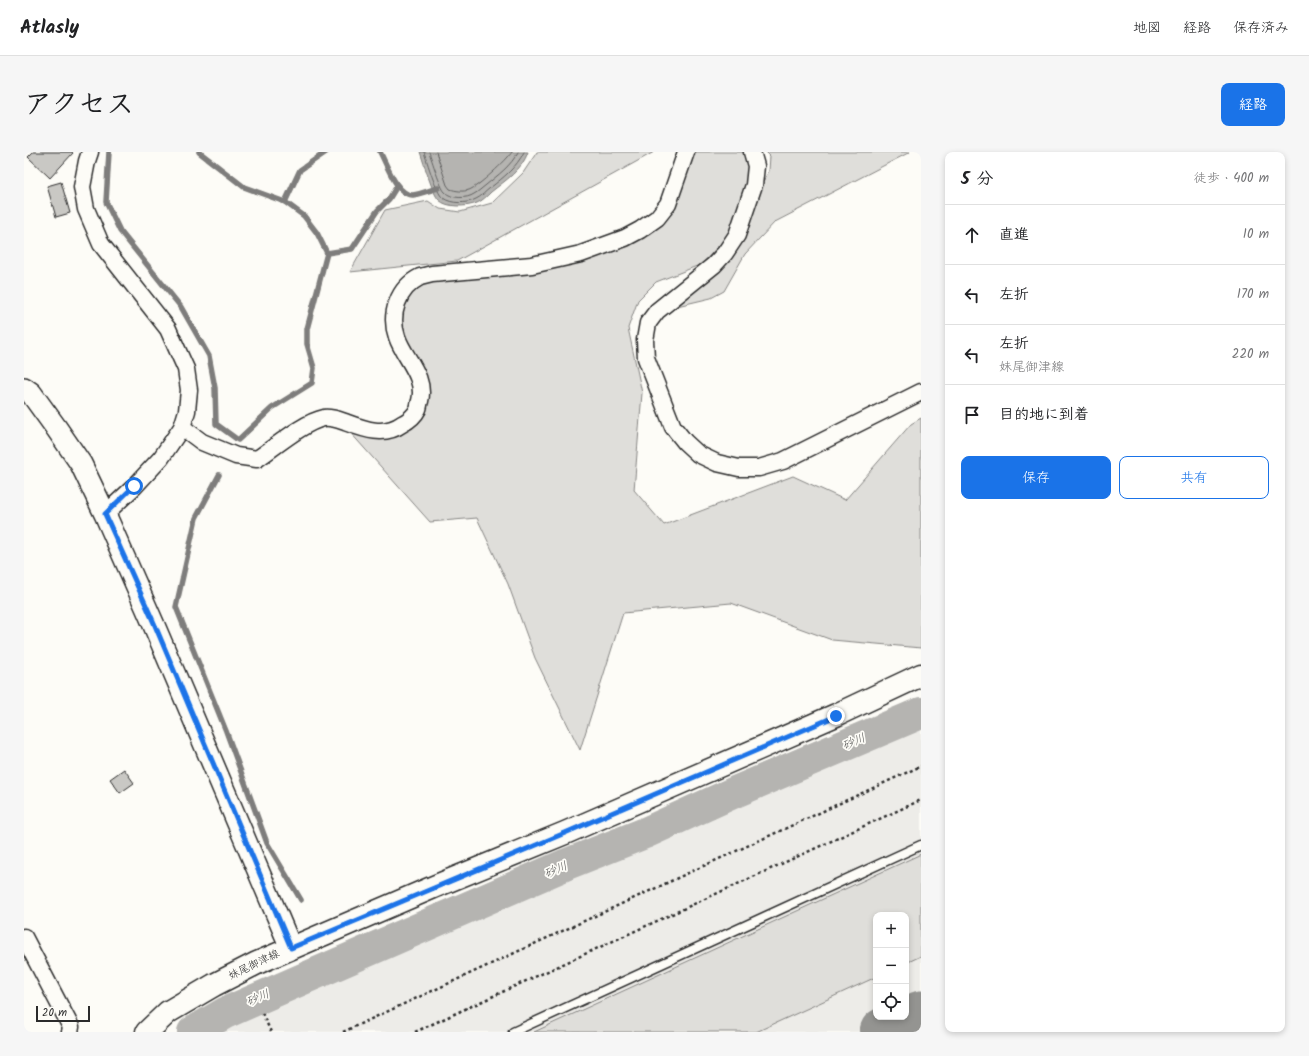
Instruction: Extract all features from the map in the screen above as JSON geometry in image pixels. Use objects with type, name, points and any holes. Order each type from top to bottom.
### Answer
[{"type":"main road","name":"妹尾御津線","points":[[147,1032],[168,1012],[214,984],[257,963],[836,716],[921,675]]},
{"type":"street","points":[[90,152],[82,187],[86,209],[101,244],[168,329],[186,369],[189,390],[187,412],[182,427],[161,458],[105,514]]},
{"type":"street","points":[[182,427],[202,442],[216,448],[236,456],[258,459],[309,423],[325,418],[338,419],[366,430],[381,431],[396,429],[407,421],[418,409],[421,395],[419,380],[415,368],[397,337],[394,324],[395,309],[399,297],[408,286],[420,277],[432,274],[532,265],[581,254],[625,238],[658,218],[668,204],[686,152]]},
{"type":"street","points":[[752,152],[756,166],[754,185],[737,235],[725,253],[714,265],[657,311],[648,323],[645,340],[646,358],[673,427],[685,442],[698,454],[717,463],[739,468],[759,468],[783,461],[921,392]]},
{"type":"street","points":[[24,388],[35,399],[81,464],[105,514],[154,623],[291,948]]},
{"type":"street","points":[[24,937],[71,1027],[70,1032]]},
{"type":"lane","points":[[512,1032],[921,845]]},
{"type":"path","points":[[343,1032],[921,766]]},
{"type":"path","points":[[415,1032],[921,800]]},
{"type":"path","points":[[262,1013],[271,1032]]},
{"type":"shaded area","points":[[537,152],[654,152],[457,261],[350,272],[385,210],[428,201],[440,209],[460,212],[492,203],[523,173]]},
{"type":"shaded area","points":[[694,152],[748,153],[748,187],[730,233],[702,264],[656,282],[638,300],[628,328],[642,393],[634,490],[664,525],[793,476],[845,500],[911,424],[921,418],[921,648],[832,640],[731,603],[623,613],[580,750],[535,658],[508,584],[477,518],[430,522],[349,431],[378,436],[427,401],[402,336],[399,320],[407,296],[421,283],[645,235],[689,156]]},
{"type":"shaded area","points":[[766,152],[910,152],[775,222],[745,254],[724,291],[711,298],[673,307],[703,284],[741,238],[762,183],[769,171],[770,156]]},
{"type":"shaded area","points":[[921,721],[921,1032],[215,1032],[535,886],[794,777]]},
{"type":"shaded area","points":[[921,854],[921,956],[909,962],[909,912],[873,912],[873,978],[756,1032],[534,1032]]},
{"type":"water","points":[[420,152],[528,152],[518,169],[483,200],[463,206],[452,206],[443,203],[436,196]]},
{"type":"building","points":[[33,152],[73,153],[50,178],[28,157]]},
{"type":"building","points":[[61,182],[70,213],[56,217],[47,186]]},
{"type":"building","points":[[124,769],[134,783],[120,793],[110,779]]},
{"type":"waterway","points":[[109,152],[106,202],[120,231],[181,307],[209,356],[215,388],[216,424],[238,440],[272,408],[312,383],[314,368],[307,344],[307,329],[327,253],[352,249],[377,211],[389,199],[397,186]]},
{"type":"waterway","points":[[199,152],[244,187],[285,202],[304,216],[317,233],[327,253]]},
{"type":"waterway","points":[[285,202],[300,170],[326,152]]},
{"type":"waterway","points":[[380,152],[393,179],[402,191],[413,195],[438,188]]},
{"type":"waterway","points":[[219,475],[196,518],[176,607],[226,731],[267,843],[301,900]]},
{"type":"waterway","name":"砂川","points":[[193,1032],[225,1013],[567,864],[645,833],[735,792],[921,713]]},
{"type":"waterway","name":"砂川","points":[[338,957],[342,962]]},
{"type":"taxiway","points":[[884,1032],[921,1015]]},
{"type":"route","points":[[134,486],[105,514],[154,623],[291,948],[565,833],[836,716]]}]
